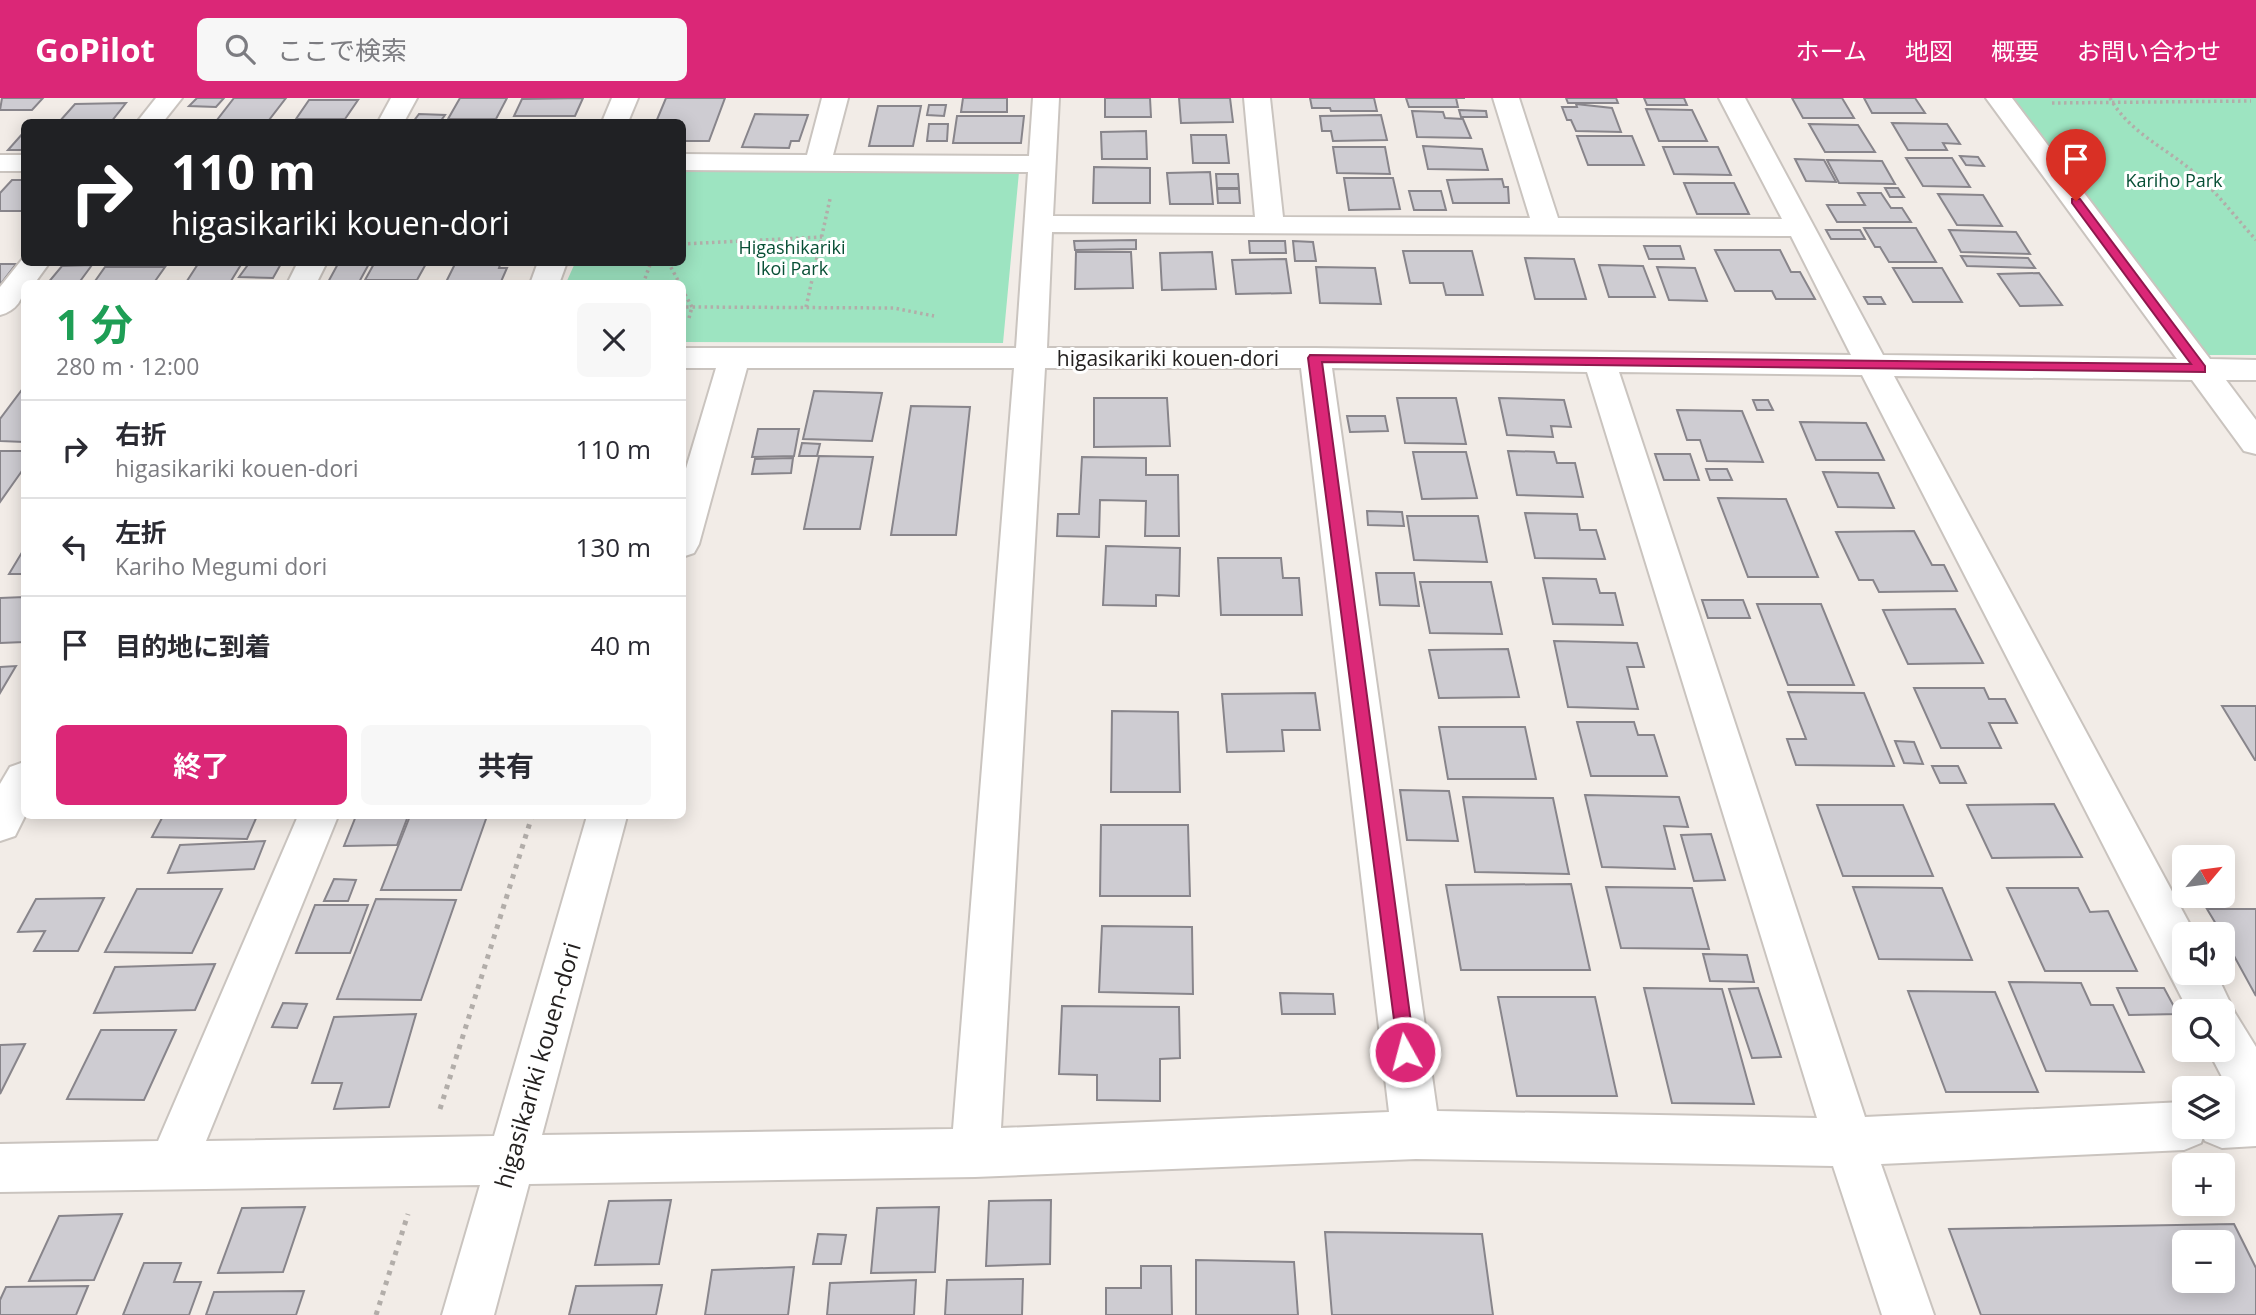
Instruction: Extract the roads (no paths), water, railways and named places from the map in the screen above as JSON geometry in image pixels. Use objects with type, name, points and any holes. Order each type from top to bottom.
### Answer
[{"type":"street","points":[[152,119],[169,98]]},
{"type":"street","points":[[393,119],[404,98]]},
{"type":"street","points":[[616,119],[625,98]]},
{"type":"street","points":[[818,163],[835,98]]},
{"type":"street","points":[[975,1153],[1039,224],[1045,98]]},
{"type":"street","points":[[1257,98],[1270,225]]},
{"type":"street","points":[[1506,98],[1548,228]]},
{"type":"street","points":[[1732,98],[2172,934]]},
{"type":"street","points":[[1999,98],[2256,443]]},
{"type":"street","points":[[686,162],[1042,164]]},
{"type":"street","points":[[0,163],[21,163]]},
{"type":"street","points":[[1039,224],[1800,228]]},
{"type":"street","points":[[21,280],[33,266]]},
{"type":"street","points":[[0,306],[21,280]]},
{"type":"street","name":"higasikariki kouen-dori","points":[[686,358],[1315,358],[2256,370]]},
{"type":"street","points":[[1315,358],[1416,1135]]},
{"type":"street","points":[[686,530],[734,359]]},
{"type":"street","points":[[1600,363],[1849,1142],[1908,1315]]},
{"type":"street","points":[[0,823],[21,784]]},
{"type":"street","points":[[172,1164],[317,819]]},
{"type":"street","name":"higasikariki kouen-dori","points":[[468,1315],[606,819]]},
{"type":"street","points":[[2235,1054],[2256,1093]]},
{"type":"street","points":[[2235,1123],[2256,1122]]},
{"type":"street","points":[[0,1168],[975,1153],[1416,1135],[1849,1142],[2172,1127]]},
{"type":"park label","name":"Kariho Park","points":[[2174,180]]},
{"type":"park label","name":"Higashikariki Ikoi Park","points":[[792,257]]}]
